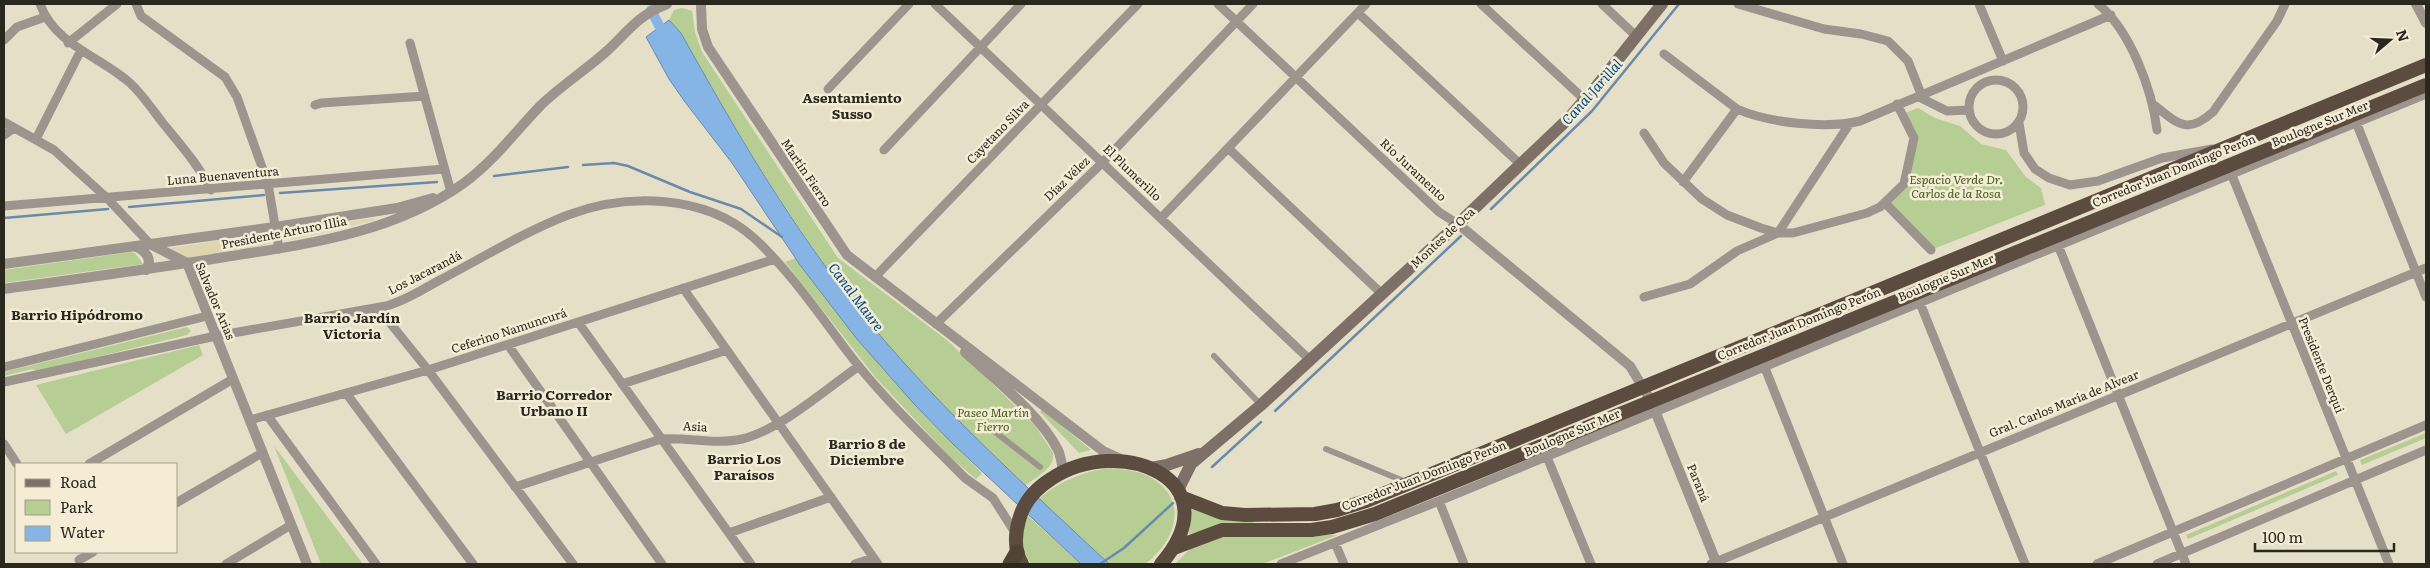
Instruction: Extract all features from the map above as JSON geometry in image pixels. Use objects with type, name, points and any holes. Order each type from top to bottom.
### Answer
[{"type":"highway","name":"Corredor Juan Domingo Perón","points":[[1180,494],[1207,508],[1228,514],[1316,514],[1349,507],[1412,484],[2426,65]]},
{"type":"highway","name":"Corredor Juan Domingo Perón","points":[[1174,548],[1222,530],[1312,530],[1332,527],[1360,519],[1653,407],[2426,85]]},
{"type":"highway","points":[[1016,560],[1016,534],[1022,510],[1033,493],[1063,472],[1098,461],[1128,462],[1151,468],[1163,474],[1180,494],[1184,525],[1174,548],[1161,564]]},
{"type":"main road","name":"Montes de Oca","points":[[1180,494],[1187,468],[1262,405],[1458,224],[1520,164],[1585,100],[1662,4]]},
{"type":"main road","name":"Montes de Oca","points":[[1151,468],[1167,465],[1204,452]]},
{"type":"street","points":[[40,4],[45,17],[68,42],[129,83],[141,95],[201,170],[211,190]]},
{"type":"street","points":[[68,42],[117,4]]},
{"type":"street","points":[[136,4],[141,16],[225,77],[237,97],[268,184],[279,249]]},
{"type":"street","name":"Presidente Arturo Illia","points":[[4,289],[146,270],[279,249],[354,233],[386,223],[428,206],[480,170],[558,90],[608,50],[634,22],[651,10],[667,4]]},
{"type":"street","name":"Martín Fierro","points":[[701,4],[704,37],[719,66],[847,255],[1103,451],[1128,462]]},
{"type":"street","points":[[828,89],[909,4]]},
{"type":"street","name":"El Plumerillo","points":[[935,4],[1310,360]]},
{"type":"street","points":[[884,150],[1021,4]]},
{"type":"street","name":"Cayetano Silva","points":[[875,277],[1138,4]]},
{"type":"street","name":"Río Juramento","points":[[1218,4],[1439,212],[1458,224],[1630,366],[1653,407]]},
{"type":"street","name":"Díaz Vélez","points":[[936,324],[1102,162],[1253,4]]},
{"type":"street","points":[[1161,218],[1366,4]]},
{"type":"street","points":[[1481,4],[1585,100]]},
{"type":"street","points":[[1602,4],[1636,36]]},
{"type":"street","points":[[1738,4],[1824,30],[1860,34],[1888,41],[1908,61],[1920,94],[1938,108],[1947,111],[1969,110]]},
{"type":"street","points":[[1979,4],[2003,61]]},
{"type":"street","points":[[2098,4],[2111,15],[2124,32],[2154,105],[2157,130]]},
{"type":"street","points":[[2154,105],[2181,125],[2194,125],[2204,120],[2213,112],[2277,22],[2285,4]]},
{"type":"street","points":[[2416,4],[2426,23]]},
{"type":"street","points":[[1358,13],[1520,164]]},
{"type":"street","points":[[1664,54],[1737,109],[1750,114],[1792,121],[1840,125],[1850,123],[2003,61],[2111,15]]},
{"type":"street","points":[[5,36],[17,27],[45,17]]},
{"type":"street","points":[[410,43],[444,169],[447,194]]},
{"type":"street","points":[[36,139],[81,50]]},
{"type":"street","points":[[2019,123],[2010,131],[1993,135],[1977,127],[1969,110],[1969,102],[1978,86],[1986,82],[2003,81],[2012,85],[2022,99],[2024,108],[2019,123],[2024,153],[2035,169],[2049,178],[2070,185],[2098,180],[2162,158],[2232,146]]},
{"type":"street","name":"Boulogne Sur Mer","points":[[1281,564],[1548,456],[1653,407],[1765,368],[2426,94]]},
{"type":"street","points":[[315,105],[321,102],[425,96]]},
{"type":"street","points":[[1644,298],[1690,284],[1737,251],[1778,233],[1826,225],[1867,213],[1885,203],[1904,184],[1910,166],[1914,138],[1897,104]]},
{"type":"street","points":[[1683,182],[1737,109]]},
{"type":"street","name":"Salvador Arias","points":[[4,122],[54,150],[107,198],[150,244],[187,263],[307,564]]},
{"type":"street","points":[[2356,122],[2426,297]]},
{"type":"street","points":[[1778,233],[1850,123]]},
{"type":"street","points":[[4,135],[14,128]]},
{"type":"street","points":[[1644,133],[1664,163],[1702,199],[1727,215],[1778,233]]},
{"type":"street","points":[[1229,149],[1382,294]]},
{"type":"street","name":"Luna Buenaventura","points":[[4,206],[444,169]]},
{"type":"street","name":"Presidente Derqui","points":[[2231,174],[2389,564]]},
{"type":"street","name":"Presidente Arturo Illia","points":[[4,264],[275,227],[397,208],[447,194]]},
{"type":"street","name":"Los Jacarandá","points":[[4,382],[216,336],[378,308],[397,302],[510,242],[568,216],[606,205],[643,201],[673,202],[698,207],[741,228],[775,259],[859,366],[965,478],[993,498],[1016,534]]},
{"type":"street","points":[[1885,203],[1931,250]]},
{"type":"street","points":[[2058,245],[2186,564]]},
{"type":"street","points":[[135,246],[147,254],[149,263],[146,270]]},
{"type":"street","name":"Ceferino Namuncurá","points":[[250,420],[428,370],[775,259]]},
{"type":"street","name":"Gral. Carlos María de Alvear","points":[[1715,563],[2426,268]]},
{"type":"street","points":[[683,288],[875,561],[855,564]]},
{"type":"street","points":[[1920,303],[2025,564]]},
{"type":"street","points":[[378,308],[428,370],[573,564]]},
{"type":"street","points":[[4,367],[207,316]]},
{"type":"street","points":[[578,322],[751,564]]},
{"type":"street","name":"Martín Fierro","points":[[936,324],[1034,418],[1050,437],[1059,452],[1063,472]]},
{"type":"street","points":[[508,345],[662,564]]},
{"type":"street","points":[[622,384],[727,350]]},
{"type":"street","points":[[1214,356],[1262,405]]},
{"type":"street","name":"Asia","points":[[515,487],[661,439],[741,440],[778,423],[859,366]]},
{"type":"street","points":[[1765,368],[1843,564]]},
{"type":"street","points":[[91,463],[233,380]]},
{"type":"street","points":[[346,394],[473,564]]},
{"type":"street","name":"Paraná","points":[[1653,407],[1715,563]]},
{"type":"street","points":[[267,415],[376,564]]},
{"type":"street","points":[[2097,564],[2426,425]]},
{"type":"street","points":[[990,428],[1040,467]]},
{"type":"street","points":[[4,444],[16,463]]},
{"type":"street","points":[[1326,449],[1412,484]]},
{"type":"street","points":[[2157,564],[2426,450]]},
{"type":"street","points":[[178,502],[262,453]]},
{"type":"street","points":[[1548,456],[1592,564]]},
{"type":"street","points":[[729,533],[831,498]]},
{"type":"street","points":[[1439,501],[1464,564]]},
{"type":"street","points":[[226,564],[291,525]]},
{"type":"street","points":[[1335,543],[1344,564]]},
{"type":"street","points":[[80,562],[92,553]]},
{"type":"green space","name":"Paseo Martín Fierro","points":[[682,8],[692,11],[695,32],[702,52],[838,258],[948,341],[1034,424],[1053,453],[1051,464],[1039,476],[1025,486],[919,381],[861,313],[811,246],[765,176],[681,33],[669,20],[674,10]]},
{"type":"green space","name":"Espacio Verde Dr. Carlos de la Rosa","points":[[1918,108],[1935,118],[1960,126],[1981,144],[2006,150],[2026,177],[2041,188],[2045,205],[1931,250],[1885,203],[1904,184],[1914,138],[1902,114]]},
{"type":"green space","points":[[131,252],[135,253],[143,264],[4,283],[4,270]]},
{"type":"green space","points":[[796,258],[885,370],[982,473],[976,479],[950,457],[876,378],[785,262]]},
{"type":"green space","points":[[187,327],[191,331],[187,335],[40,371],[32,369],[4,376],[4,372]]},
{"type":"green space","points":[[199,345],[203,355],[66,434],[36,385]]},
{"type":"green space","points":[[1042,409],[1091,450],[1079,453],[1040,412]]},
{"type":"green space","points":[[2426,433],[2426,438],[2362,465],[2360,460]]},
{"type":"green space","points":[[274,446],[363,564],[321,564]]},
{"type":"green space","points":[[1110,468],[1134,471],[1148,476],[1161,485],[1170,496],[1174,507],[1171,531],[1165,543],[1145,564],[1109,564],[1039,499],[1055,487],[1072,478]]},
{"type":"green space","points":[[2336,471],[2338,475],[2188,539],[2186,535]]},
{"type":"green space","points":[[1192,506],[1253,520],[1253,525],[1220,526],[1189,534]]},
{"type":"green space","points":[[1028,516],[1081,564],[1031,564],[1025,553],[1023,540],[1025,522]]},
{"type":"green space","points":[[1338,535],[1262,564],[1175,564],[1190,549],[1222,536]]},
{"type":"sand","points":[[374,218],[375,220],[292,240],[287,238],[288,231]]},
{"type":"sand","points":[[267,233],[271,236],[271,243],[254,249],[186,259],[170,248]]},
{"type":"water","points":[[669,20],[681,33],[722,106],[788,213],[863,315],[891,349],[951,413],[1109,564],[1081,564],[953,444],[915,405],[856,338],[800,265],[732,163],[669,79],[646,37]]},
{"type":"waterway","name":"Canal Jarillal","points":[[1491,209],[1592,111],[1679,4]]},
{"type":"waterway","name":"Canal Maure","points":[[651,10],[665,37]]},
{"type":"waterway","points":[[583,165],[614,163],[628,166],[690,192],[741,209],[782,237]]},
{"type":"waterway","points":[[494,176],[568,167]]},
{"type":"waterway","points":[[280,193],[437,182]]},
{"type":"waterway","points":[[129,207],[264,195]]},
{"type":"waterway","points":[[4,218],[108,209]]},
{"type":"waterway","name":"Canal Jarillal","points":[[1275,411],[1461,236]]},
{"type":"waterway","points":[[1212,467],[1261,422]]},
{"type":"waterway","name":"Canal Jarillal","points":[[1100,564],[1124,548],[1173,503]]},
{"type":"district","name":"Asentamiento Susso","points":[[852,106]]},
{"type":"district","name":"Barrio Hipódromo","points":[[77,315]]},
{"type":"district","name":"Barrio Jardín Victoria","points":[[352,326]]},
{"type":"district","name":"Barrio Corredor Urbano II","points":[[554,404]]},
{"type":"district","name":"Barrio 8 de Diciembre","points":[[867,452]]},
{"type":"district","name":"Barrio Los Paraísos","points":[[744,468]]}]
